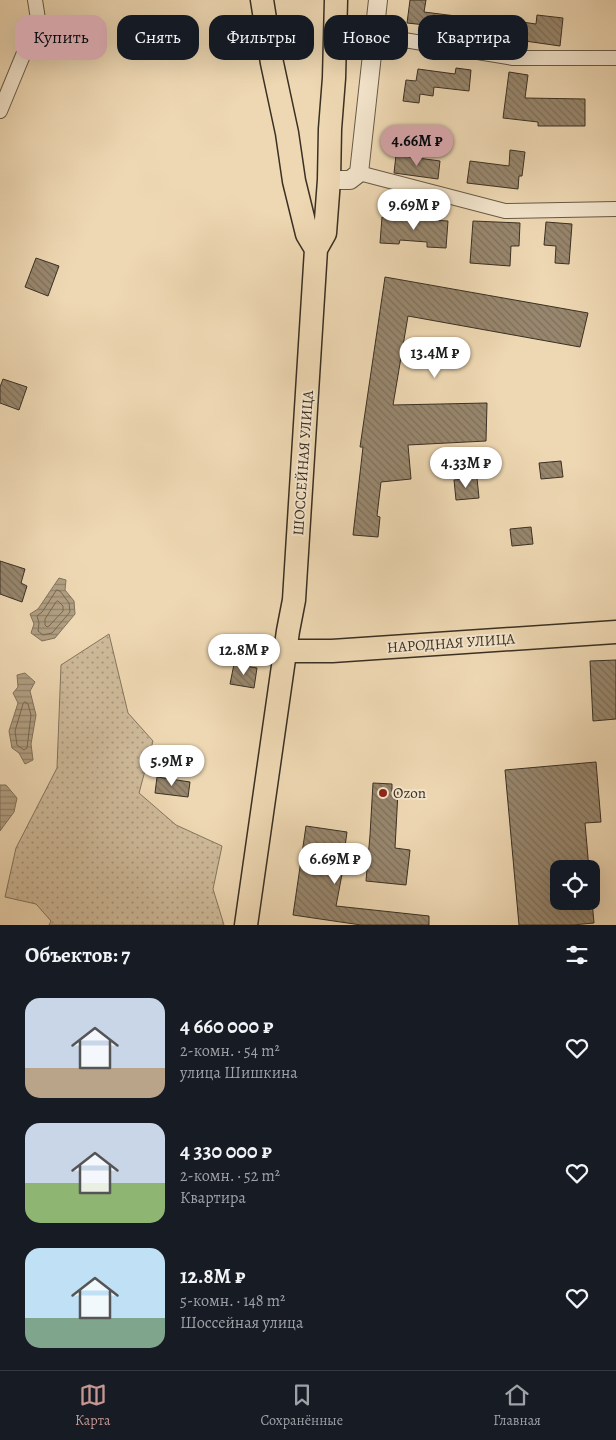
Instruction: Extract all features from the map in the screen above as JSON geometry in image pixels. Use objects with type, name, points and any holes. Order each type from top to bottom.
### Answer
[{"type":"main road","points":[[262,0],[294,181],[306,234],[316,249]]},
{"type":"main road","name":"ШОССЕЙНАЯ УЛИЦА","points":[[246,925],[294,600],[316,249],[326,233],[336,0]]},
{"type":"main road","name":"НАРОДНАЯ УЛИЦА","points":[[286,651],[332,651],[616,632]]},
{"type":"street","points":[[0,111],[38,19],[35,0]]},
{"type":"street","points":[[376,15],[378,0]]},
{"type":"street","points":[[408,41],[513,58],[616,58]]},
{"type":"street","points":[[329,180],[350,180],[359,173],[371,60]]},
{"type":"street","points":[[359,173],[505,211],[616,209]]},
{"type":"shaded area","points":[[109,634],[128,713],[153,741],[139,793],[176,825],[222,846],[213,889],[224,925],[49,925],[51,921],[36,904],[5,897],[16,848],[57,768],[61,665]]},
{"type":"water","points":[[59,578],[66,580],[65,590],[74,601],[75,614],[55,638],[42,641],[31,633],[34,624],[30,614],[38,609]]},
{"type":"water","points":[[25,673],[35,682],[30,691],[36,715],[31,744],[33,760],[25,764],[19,753],[12,748],[9,731],[18,703],[13,693],[18,687],[17,675]]},
{"type":"water","points":[[0,785],[6,785],[17,798],[14,812],[0,831]]},
{"type":"building","points":[[410,0],[426,0],[424,12],[448,15],[418,15],[418,24],[408,23]]},
{"type":"building","points":[[537,15],[563,18],[560,46],[528,41],[528,23],[536,24]]},
{"type":"building","points":[[456,68],[471,70],[469,91],[434,87],[433,96],[420,94],[419,103],[403,101],[406,80],[416,81],[418,69],[455,74]]},
{"type":"building","points":[[509,72],[528,75],[525,98],[585,99],[585,126],[538,126],[538,122],[503,118]]},
{"type":"building","points":[[510,150],[525,152],[522,176],[519,176],[518,189],[467,183],[470,161],[509,166]]},
{"type":"building","points":[[396,155],[440,161],[438,179],[394,173]]},
{"type":"building","points":[[382,217],[448,221],[446,248],[427,247],[427,242],[400,240],[399,244],[380,243]]},
{"type":"building","points":[[473,221],[520,223],[519,246],[511,246],[510,266],[470,263]]},
{"type":"building","points":[[546,222],[572,224],[569,264],[555,263],[556,246],[544,245]]},
{"type":"building","points":[[36,258],[59,266],[48,296],[25,287]]},
{"type":"building","points":[[385,277],[588,313],[580,347],[408,316],[393,405],[487,403],[486,441],[408,445],[411,479],[381,482],[377,516],[380,517],[378,537],[353,535],[363,447],[360,447]]},
{"type":"building","points":[[3,379],[27,387],[19,410],[0,403],[0,387]]},
{"type":"building","points":[[561,461],[563,477],[541,479],[539,463]]},
{"type":"building","points":[[477,478],[479,498],[456,500],[454,480]]},
{"type":"building","points":[[531,527],[533,544],[512,546],[510,529]]},
{"type":"building","points":[[0,561],[25,569],[21,583],[27,586],[22,602],[0,594]]},
{"type":"building","points":[[616,660],[616,719],[593,721],[590,661]]},
{"type":"building","points":[[234,664],[257,668],[254,688],[230,684]]},
{"type":"building","points":[[596,762],[601,822],[585,823],[588,860],[550,860],[550,910],[593,910],[594,923],[519,925],[505,770]]},
{"type":"building","points":[[157,777],[190,782],[188,797],[155,793]]},
{"type":"building","points":[[373,783],[392,784],[392,792],[398,792],[395,848],[410,850],[406,885],[366,881]]},
{"type":"building","points":[[306,826],[347,832],[336,906],[429,916],[429,925],[361,925],[293,915]]},
{"type":"place","name":"Ozon","points":[[383,793]]}]
